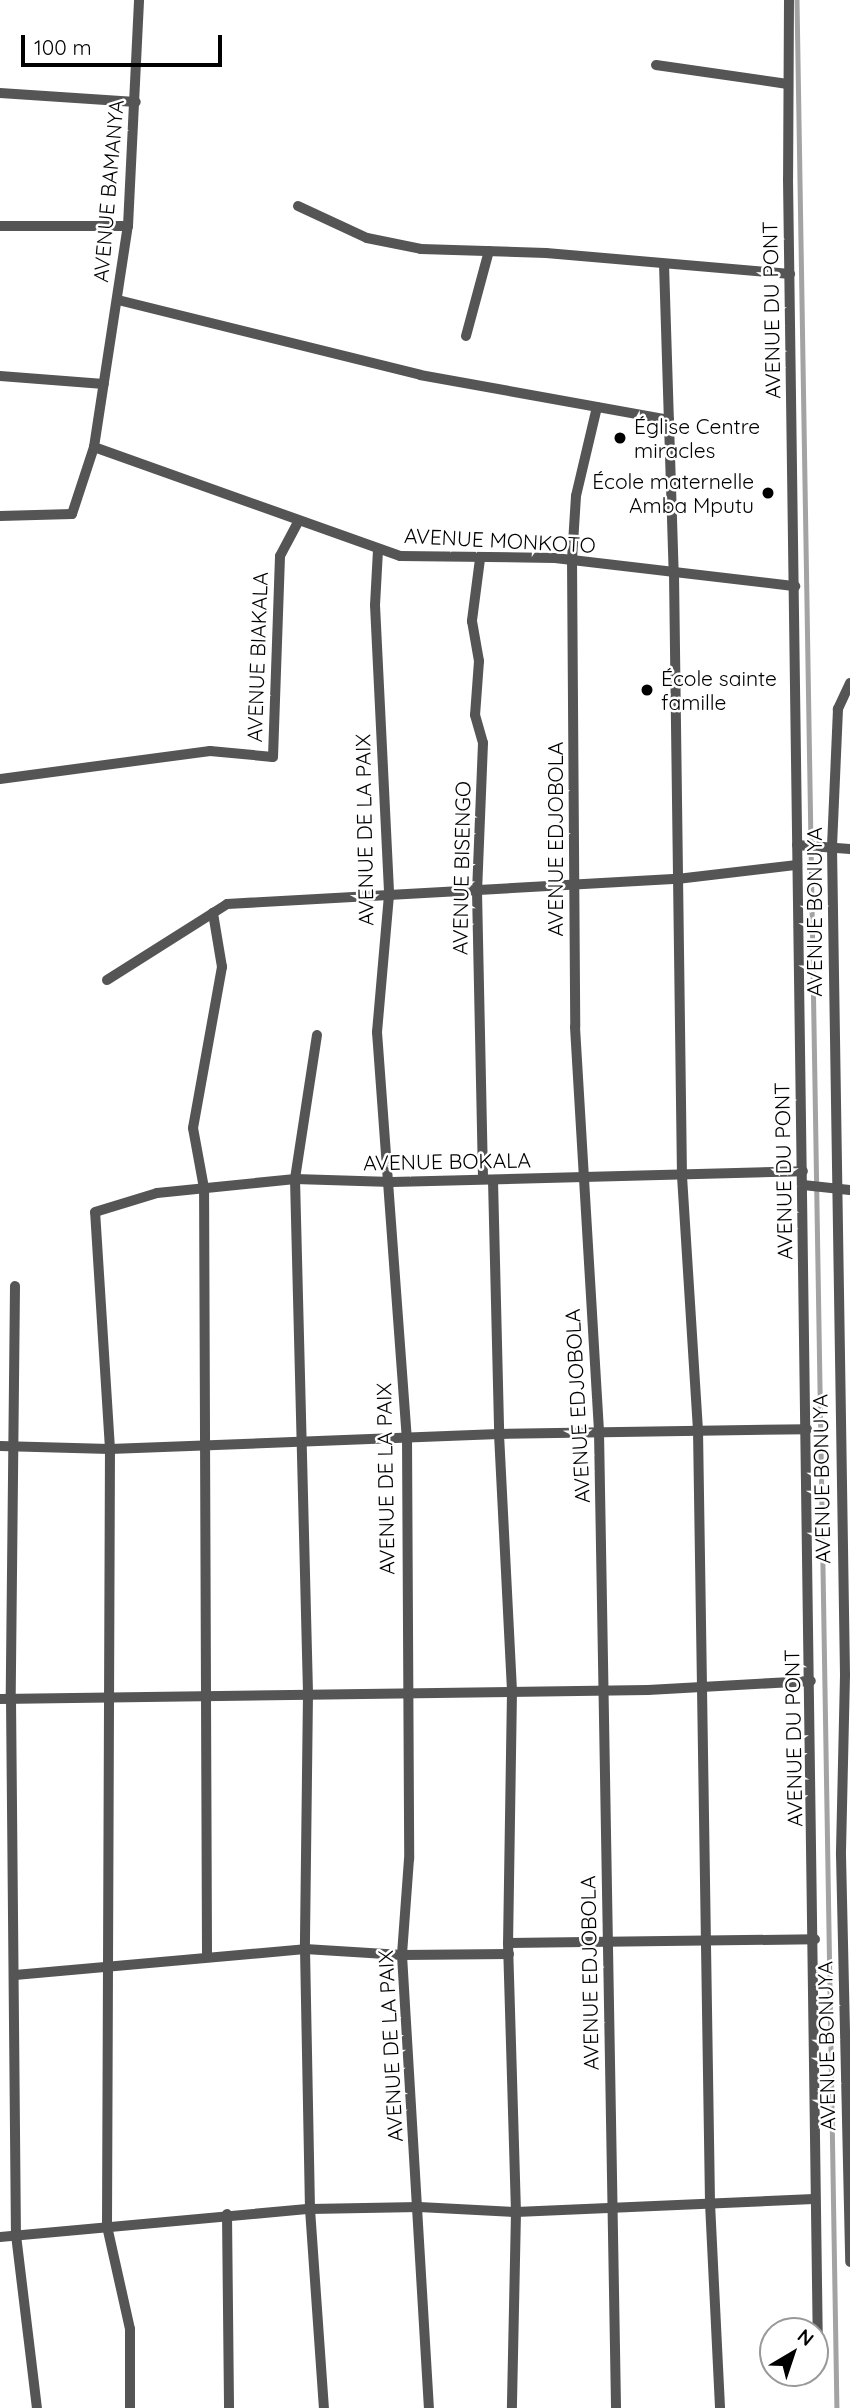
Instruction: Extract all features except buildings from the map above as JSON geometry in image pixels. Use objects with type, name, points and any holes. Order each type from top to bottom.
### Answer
[{"type":"street","name":"AVENUE BAMANYA","points":[[0,516],[72,514],[94,447],[128,226],[139,0]]},
{"type":"street","name":"AVENUE DU PONT","points":[[789,0],[790,274],[801,845],[797,865],[803,1171],[806,1186],[815,1939],[814,2199],[817,2317]]},
{"type":"street","points":[[656,65],[788,83]]},
{"type":"street","points":[[0,93],[136,102]]},
{"type":"street","points":[[298,206],[367,237],[421,249],[489,251],[790,274]]},
{"type":"street","points":[[0,226],[128,226]]},
{"type":"street","points":[[466,336],[489,251]]},
{"type":"street","points":[[664,264],[674,574],[682,1176],[698,1430],[710,2203],[720,2408]]},
{"type":"street","points":[[118,300],[420,375],[669,420]]},
{"type":"street","points":[[0,376],[104,384]]},
{"type":"street","name":"AVENUE EDJOBOLA","points":[[597,407],[576,496],[572,560],[575,1027],[599,1432],[606,1690],[607,1940],[616,2407]]},
{"type":"street","name":"AVENUE MONKOTO","points":[[94,447],[378,550],[480,559],[572,560],[795,586]]},
{"type":"street","name":"AVENUE BIAKALA","points":[[0,779],[210,751],[273,757],[280,556],[299,521]]},
{"type":"street","name":"AVENUE DE LA PAIX","points":[[378,550],[375,605],[390,895],[377,1032],[392,1182],[407,1437],[405,1693],[409,1859],[402,1955],[429,2408]]},
{"type":"street","name":"AVENUE BISENGO","points":[[480,559],[472,621],[479,661],[475,715],[483,743],[477,891],[512,1691],[508,1949],[516,2212],[512,2408]]},
{"type":"street","points":[[846,697],[850,683]]},
{"type":"street","name":"AVENUE BONUYA","points":[[846,697],[832,848],[835,1189],[844,1289],[836,1339],[847,1676],[845,1856],[850,2262]]},
{"type":"street","points":[[801,845],[850,849]]},
{"type":"street","points":[[107,980],[227,904],[575,883],[677,880],[797,865]]},
{"type":"street","points":[[206,1954],[208,1444],[204,1188],[193,1128],[222,967],[213,913]]},
{"type":"street","points":[[317,1035],[295,1179],[308,1693],[305,1949],[310,2209],[324,2408]]},
{"type":"street","name":"AVENUE BOKALA","points":[[110,1448],[95,1212],[157,1193],[295,1179],[392,1182],[803,1171]]},
{"type":"street","points":[[806,1186],[850,1190]]},
{"type":"street","points":[[15,1286],[6,1699],[15,1975],[16,2235],[37,2408]]},
{"type":"street","points":[[836,1339],[850,1340]]},
{"type":"street","points":[[0,1446],[110,1448],[499,1434],[807,1429]]},
{"type":"street","points":[[110,1448],[107,2226],[130,2329],[130,2408]]},
{"type":"street","points":[[6,1699],[107,1700],[308,1693],[703,1688],[811,1681]]},
{"type":"street","points":[[15,1975],[206,1954],[305,1949],[402,1955],[607,1940],[815,1939]]},
{"type":"street","points":[[0,2237],[227,2214],[310,2209],[419,2207],[516,2212],[814,2199]]},
{"type":"street","points":[[227,2214],[229,2408]]},
{"type":"waterway","points":[[797,0],[837,2408]]},
{"type":"place","name":"Église Centre miracles","points":[[620,438]]},
{"type":"place","name":"École maternelle Amba Mputu","points":[[768,493]]},
{"type":"place","name":"École sainte famille","points":[[647,690]]}]
